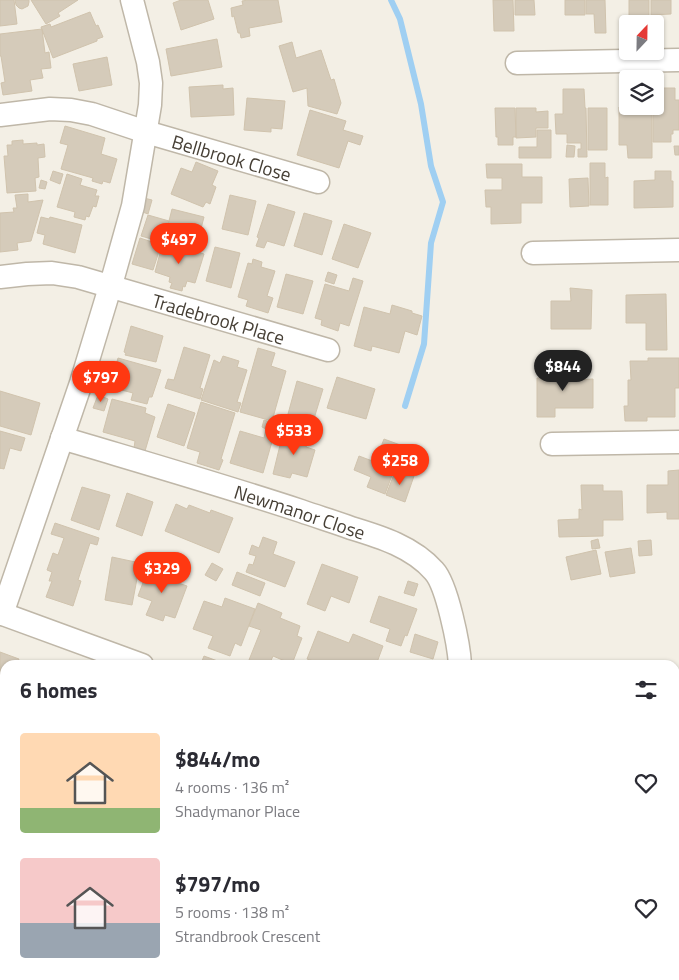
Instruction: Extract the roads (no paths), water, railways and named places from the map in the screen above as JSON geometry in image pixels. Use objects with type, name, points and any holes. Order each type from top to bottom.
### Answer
[{"type":"street","points":[[128,660],[1,613],[81,382],[132,206],[146,132],[151,84],[148,62],[132,0]]},
{"type":"street","points":[[517,63],[679,60]]},
{"type":"street","name":"Bellbrook Close","points":[[0,115],[50,109],[70,110],[107,119],[318,182]]},
{"type":"street","points":[[533,253],[679,250]]},
{"type":"street","name":"Tradebrook Place","points":[[0,277],[52,273],[78,277],[328,350]]},
{"type":"street","name":"Newmanor Close","points":[[62,438],[253,496],[379,537],[402,547],[420,558],[435,572],[444,589],[460,653],[460,660]]},
{"type":"street","points":[[552,444],[679,442]]},
{"type":"waterway","points":[[391,0],[400,19],[421,104],[431,166],[443,202],[431,243],[424,344],[405,406]]}]
